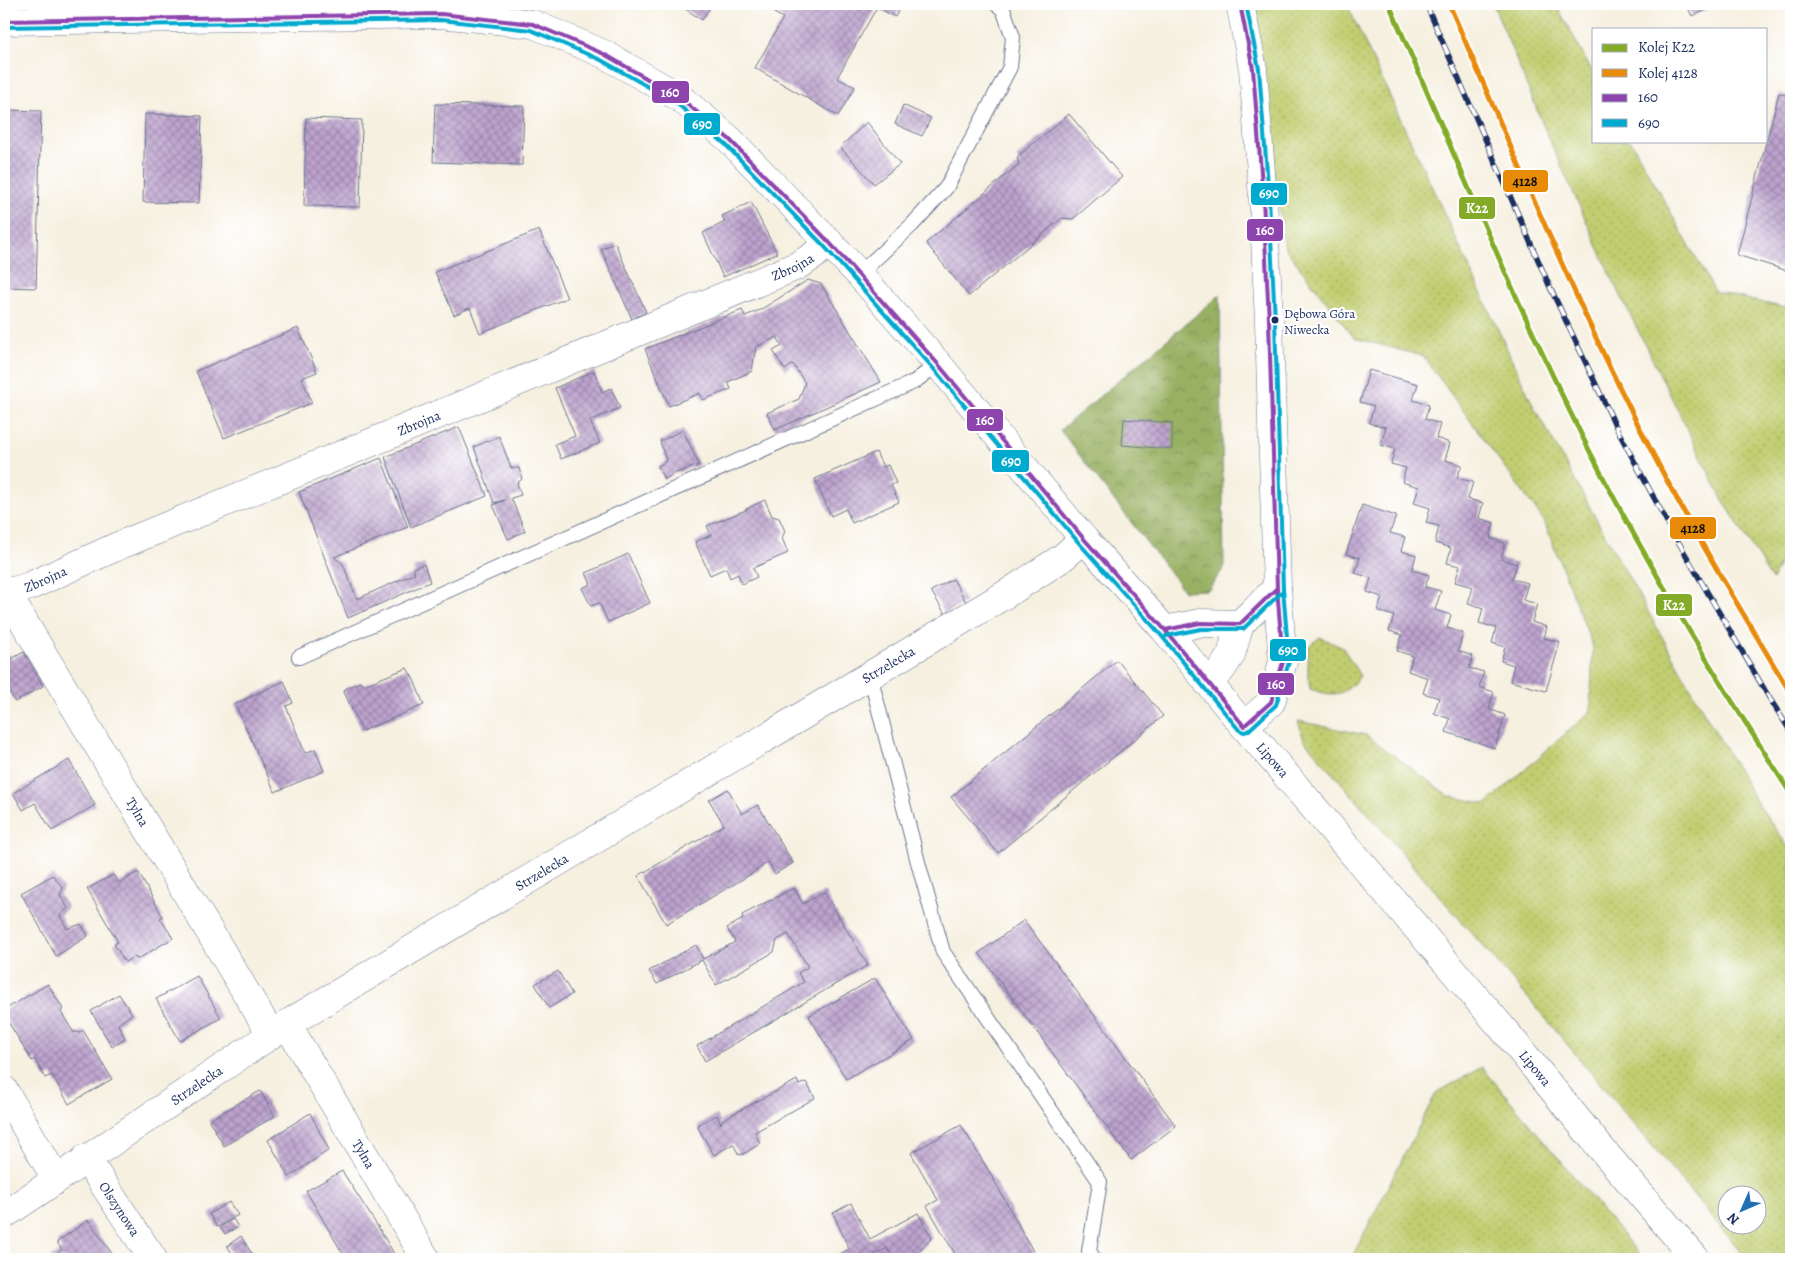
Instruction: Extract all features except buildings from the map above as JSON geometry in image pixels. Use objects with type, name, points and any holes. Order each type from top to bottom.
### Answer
[{"type":"street","points":[[1240,4],[1253,69],[1263,198],[1270,331],[1277,588],[1283,662],[1271,702],[1244,726]]},
{"type":"street","name":"Lipowa","points":[[4,21],[440,14],[533,24],[604,54],[679,97],[729,139],[829,242],[938,364],[1084,539],[1165,630],[1244,726],[1503,1028],[1599,1146],[1696,1259]]},
{"type":"street","name":"Zbrojna","points":[[5,592],[30,586],[118,546],[796,266],[813,256],[829,242]]},
{"type":"street","name":"Strzelecka","points":[[4,1215],[279,1029],[1011,591],[1062,558],[1084,539]]},
{"type":"street","points":[[1208,683],[1222,669],[1231,655],[1240,624],[1277,588]]},
{"type":"street","name":"Tylna","points":[[5,592],[279,1029],[426,1259]]},
{"type":"street","points":[[1165,630],[1200,623],[1240,624]]},
{"type":"street","points":[[4,1090],[56,1179]]},
{"type":"street","name":"Olszynowa","points":[[86,1158],[153,1259]]},
{"type":"lane","points":[[859,274],[912,225],[946,188],[1010,67],[1013,37],[1003,6]]},
{"type":"lane","points":[[299,657],[914,382],[938,364]]},
{"type":"lane","points":[[870,675],[943,952],[1100,1182],[1089,1251],[1094,1259]]},
{"type":"green space","points":[[1249,4],[1347,4],[1535,409],[1704,712],[1756,801],[1791,851],[1791,1259],[1747,1259],[1728,1236],[1768,1236],[1768,1186],[1718,1186],[1718,1224],[1541,1013],[1304,740],[1298,721],[1366,735],[1449,796],[1486,804],[1590,712],[1593,647],[1544,521],[1423,356],[1354,338],[1285,248]]},
{"type":"green space","points":[[1493,4],[1556,4],[1592,71],[1592,142],[1632,142],[1715,292],[1786,308],[1791,287],[1791,538],[1772,580],[1720,495],[1612,278],[1549,139]]},
{"type":"green space","points":[[1220,295],[1224,568],[1208,590],[1184,591],[1060,430]]},
{"type":"green space","points":[[1320,637],[1343,648],[1360,676],[1349,688],[1338,693],[1332,694],[1310,689],[1308,647]]},
{"type":"green space","points":[[1482,1067],[1643,1259],[1351,1259],[1436,1093]]},
{"type":"railway","points":[[1426,4],[1549,285],[1617,429],[1706,590],[1791,732]]},
{"type":"rail line","name":"K22","points":[[1389,4],[1509,280],[1586,444],[1658,578],[1736,708],[1791,794]]},
{"type":"rail line","name":"4128","points":[[1449,4],[1548,232],[1626,401],[1687,516],[1791,694]]},
{"type":"transit line","name":"160","points":[[4,21],[441,14],[533,24],[604,54],[679,97],[729,139],[829,242],[938,364],[1084,539],[1165,630],[1244,726],[1271,702],[1283,662],[1277,588],[1269,321],[1263,198],[1253,69],[1240,4]]},
{"type":"transit line","name":"690","points":[[4,27],[441,20],[531,30],[601,60],[675,102],[725,144],[824,246],[933,368],[1079,543],[1160,634],[1239,730],[1244,732],[1248,731],[1276,705],[1289,662],[1283,588],[1275,321],[1269,198],[1259,69],[1246,4]]},
{"type":"transit line","name":"160","points":[[1165,630],[1200,623],[1240,624],[1277,588],[1276,556]]},
{"type":"transit line","name":"690","points":[[1166,636],[1201,629],[1243,629],[1283,591],[1282,556]]},
{"type":"place","name":"Dębowa Góra Niwecka","points":[[1275,320]]}]
